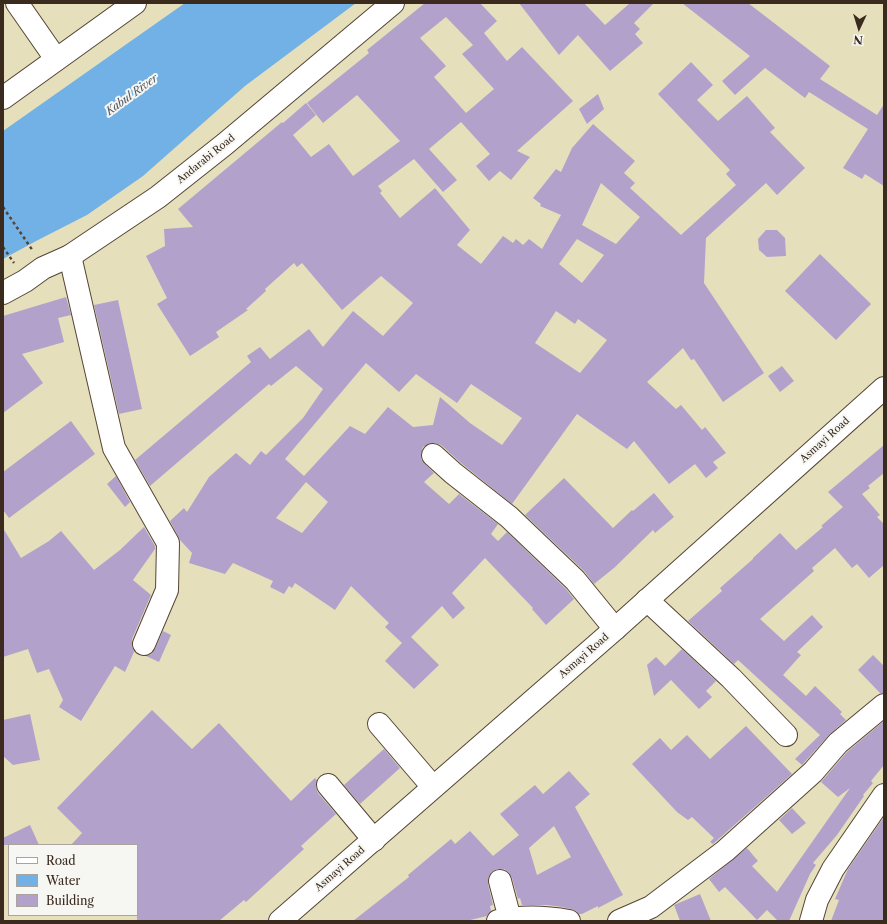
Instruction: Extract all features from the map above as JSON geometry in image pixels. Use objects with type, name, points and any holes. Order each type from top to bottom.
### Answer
[{"type":"main road","points":[[18,3],[56,60]]},
{"type":"main road","points":[[3,98],[135,3]]},
{"type":"main road","name":"Andarabi Road","points":[[3,293],[25,281],[43,268],[70,256],[158,197],[236,135],[393,3]]},
{"type":"main road","points":[[70,256],[114,448],[168,543],[167,590],[144,644]]},
{"type":"main road","name":"Asmayi Road","points":[[280,921],[615,629],[884,388]]},
{"type":"main road","points":[[433,455],[453,473],[509,517],[575,580],[615,629]]},
{"type":"main road","points":[[647,600],[732,678],[786,735]]},
{"type":"main road","points":[[619,921],[650,907],[725,851],[813,772],[838,743],[884,705]]},
{"type":"main road","points":[[379,724],[433,787]]},
{"type":"main road","points":[[328,785],[374,840]]},
{"type":"main road","points":[[811,921],[817,900],[833,869],[884,795]]},
{"type":"main road","points":[[500,881],[504,920],[550,917],[569,921]]},
{"type":"path","points":[[3,206],[33,251]]},
{"type":"path","points":[[3,247],[16,265]]},
{"type":"water","name":"Kabul River","points":[[185,3],[356,3],[245,86],[143,176],[87,215],[3,259],[3,131]]},
{"type":"building","points":[[425,3],[480,3],[497,21],[484,33],[507,61],[522,47],[573,101],[517,151],[530,157],[511,180],[500,171],[489,181],[476,166],[490,154],[461,122],[429,149],[457,180],[443,192],[414,159],[378,186],[382,191],[380,193],[400,218],[435,188],[470,230],[457,245],[481,264],[503,236],[513,243],[516,239],[523,245],[529,239],[542,249],[561,215],[540,206],[541,204],[533,198],[556,169],[561,172],[572,148],[593,124],[635,161],[624,173],[635,183],[630,188],[681,235],[736,185],[726,174],[730,170],[658,94],[691,62],[713,85],[697,100],[718,121],[747,96],[775,128],[770,132],[805,168],[777,195],[766,183],[706,238],[704,283],[764,373],[723,402],[694,359],[691,360],[683,348],[647,382],[676,409],[681,405],[702,430],[705,427],[726,453],[713,462],[718,468],[706,478],[695,464],[669,484],[634,441],[627,449],[577,414],[512,504],[441,445],[430,443],[423,447],[421,459],[434,473],[424,482],[449,504],[459,494],[498,524],[491,534],[498,541],[507,532],[566,589],[574,599],[546,625],[532,609],[533,608],[485,558],[452,593],[465,608],[453,619],[442,606],[411,637],[439,665],[414,689],[385,661],[402,643],[385,627],[389,623],[351,586],[335,610],[295,583],[292,588],[289,586],[284,594],[270,587],[273,581],[233,563],[225,574],[189,563],[192,553],[180,540],[170,521],[184,508],[187,512],[209,477],[236,453],[250,465],[261,451],[266,455],[303,418],[323,389],[296,366],[271,386],[269,384],[150,486],[135,460],[251,362],[247,356],[260,347],[270,359],[309,329],[323,347],[353,311],[383,336],[413,303],[381,276],[342,310],[302,263],[297,267],[294,263],[265,289],[266,291],[246,309],[248,310],[216,332],[219,337],[190,356],[157,304],[167,298],[146,256],[165,246],[164,229],[193,227],[178,209],[306,103],[316,115],[293,135],[311,157],[329,144],[353,176],[400,141],[357,95],[323,123],[307,103],[369,53],[367,50]],"holes":[[[446,17],[473,45],[462,54],[494,89],[466,113],[434,77],[446,66],[420,38]],[[601,183],[640,217],[616,244],[582,225]],[[577,239],[604,255],[582,283],[559,264]],[[556,311],[575,324],[578,319],[607,340],[580,373],[535,343]],[[366,363],[399,392],[416,374],[457,403],[471,384],[522,418],[502,445],[470,423],[440,397],[433,425],[413,427],[388,407],[365,434],[350,426],[304,476],[285,459]],[[306,482],[328,502],[302,533],[276,518]]]},
{"type":"building","points":[[519,3],[584,3],[605,25],[630,3],[654,3],[634,23],[640,29],[635,34],[643,43],[610,71],[578,35],[559,55]]},
{"type":"building","points":[[682,3],[748,3],[830,66],[820,79],[877,115],[884,104],[884,186],[865,174],[862,179],[843,168],[868,129],[809,92],[805,98],[765,68],[735,95],[722,81],[750,56]]},
{"type":"building","points":[[598,94],[604,109],[587,124],[579,109]]},
{"type":"building","points":[[766,230],[777,230],[785,238],[786,256],[767,257],[759,250],[758,239]]},
{"type":"building","points":[[820,254],[871,304],[836,340],[785,291]]},
{"type":"building","points":[[66,297],[71,315],[58,318],[64,342],[22,354],[43,383],[3,413],[3,316]]},
{"type":"building","points":[[118,300],[142,409],[119,414],[94,305]]},
{"type":"building","points":[[782,366],[794,381],[780,392],[768,376]]},
{"type":"building","points":[[71,421],[95,454],[9,518],[3,510],[3,472]]},
{"type":"building","points":[[884,445],[884,473],[868,486],[870,488],[862,494],[880,515],[877,517],[884,524],[884,565],[869,578],[857,564],[852,568],[835,548],[812,568],[814,571],[760,619],[784,641],[812,615],[823,627],[797,652],[801,655],[783,675],[806,696],[815,686],[842,712],[840,714],[846,720],[829,735],[802,765],[795,759],[820,735],[738,660],[734,664],[688,621],[722,591],[720,588],[780,533],[796,550],[823,527],[821,526],[843,507],[828,492]]},
{"type":"building","points":[[116,476],[130,502],[125,507],[107,484]]},
{"type":"building","points":[[564,478],[613,528],[632,510],[633,511],[654,493],[674,517],[655,533],[653,530],[614,568],[594,584],[584,571],[525,515]]},
{"type":"building","points":[[144,527],[155,546],[155,549],[133,580],[151,595],[132,639],[134,652],[125,672],[115,666],[81,721],[59,707],[63,700],[49,669],[37,673],[28,649],[3,657],[3,528],[21,558],[49,541],[61,531],[94,570],[120,550]]},
{"type":"building","points":[[163,631],[171,635],[159,662],[146,656],[152,654]]},
{"type":"building","points":[[682,649],[716,681],[706,691],[712,697],[699,709],[671,680],[654,696],[647,665],[656,657],[665,666]]},
{"type":"building","points":[[873,655],[884,666],[884,693],[880,693],[858,670]]},
{"type":"building","points":[[152,710],[192,749],[219,723],[291,801],[315,778],[317,780],[316,787],[318,793],[336,814],[301,846],[304,849],[246,902],[244,900],[219,921],[137,921],[138,844],[72,844],[82,833],[57,808]]},
{"type":"building","points":[[30,714],[40,760],[13,765],[3,756],[3,720]]},
{"type":"building","points":[[884,721],[884,765],[871,781],[873,783],[863,795],[864,796],[837,835],[813,863],[816,865],[810,874],[789,921],[778,921],[767,910],[757,920],[725,887],[719,892],[709,879],[747,848],[758,861],[752,866],[777,892],[850,788],[838,797],[821,782],[847,752]]},
{"type":"building","points":[[746,726],[792,774],[713,844],[710,842],[714,838],[692,817],[688,820],[677,812],[632,764],[660,738],[671,750],[687,735],[710,759]]},
{"type":"building","points":[[384,749],[400,768],[360,804],[344,785]]},
{"type":"building","points":[[569,771],[590,794],[575,807],[623,895],[598,908],[598,906],[582,914],[562,907],[547,905],[522,905],[520,898],[518,899],[509,873],[504,869],[497,869],[492,872],[488,878],[493,905],[490,906],[491,911],[487,916],[466,921],[353,921],[409,877],[408,875],[451,839],[455,844],[470,831],[493,856],[519,835],[500,814],[535,785],[543,794]],"holes":[[[554,826],[571,857],[537,875],[529,848]]]},
{"type":"building","points":[[792,808],[806,823],[792,834],[779,820]]},
{"type":"building","points":[[884,817],[884,921],[831,921],[839,900],[835,899],[848,869]]},
{"type":"building","points":[[30,825],[39,844],[3,845],[3,838]]},
{"type":"building","points":[[700,894],[711,921],[680,921],[674,905]]}]
